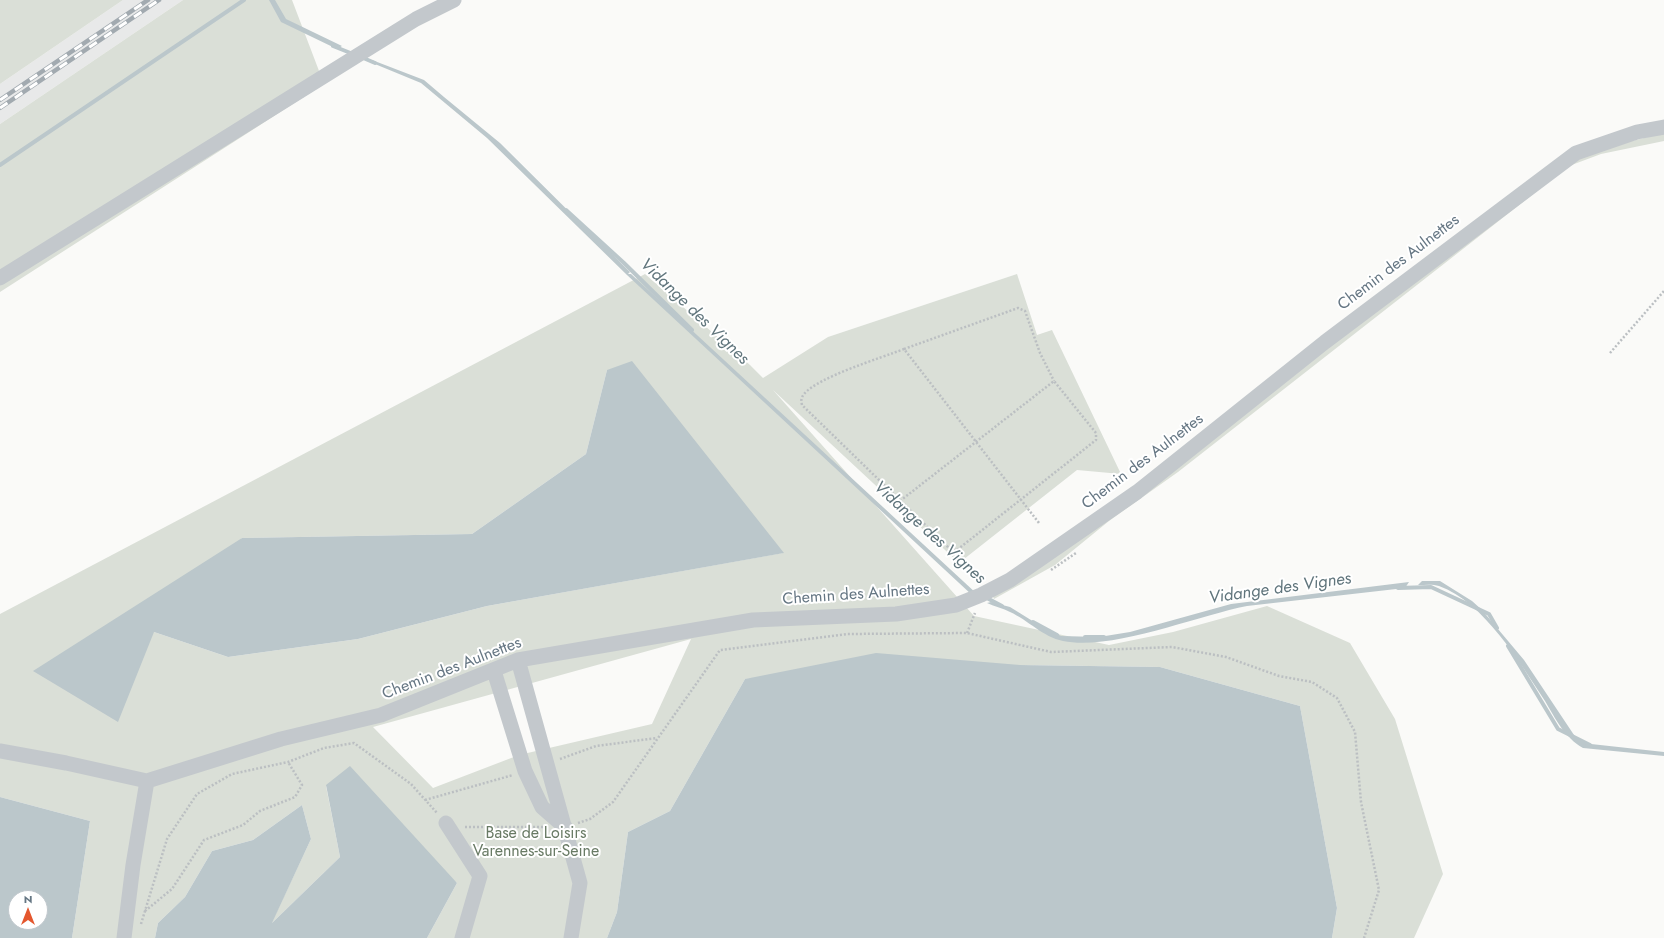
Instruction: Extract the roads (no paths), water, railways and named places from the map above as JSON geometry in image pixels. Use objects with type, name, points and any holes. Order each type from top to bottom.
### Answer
[{"type":"street","points":[[0,278],[409,23],[454,0]]},
{"type":"street","name":"Chemin des Aulnettes","points":[[0,751],[146,780],[281,739],[381,715],[494,671],[518,660],[753,620],[896,614],[956,605],[981,595],[1010,580],[1137,492],[1325,342],[1576,153],[1637,132],[1664,127]]},
{"type":"street","points":[[518,660],[548,763],[580,883],[571,938]]},
{"type":"street","points":[[494,671],[525,771],[542,807],[566,828]]},
{"type":"street","points":[[124,938],[146,780]]},
{"type":"street","points":[[446,823],[480,876],[462,938]]},
{"type":"waterway","points":[[0,165],[244,0]]},
{"type":"waterway","name":"Vidange des Vignes","points":[[333,46],[353,54]]},
{"type":"waterway","name":"Vidange des Vignes","points":[[361,57],[375,63]]},
{"type":"waterway","name":"Vidange des Vignes","points":[[566,210],[624,263],[692,330]]},
{"type":"waterway","name":"Vidange des Vignes","points":[[1398,588],[1431,587],[1489,614],[1497,628]]},
{"type":"waterway","name":"Vidange des Vignes","points":[[985,597],[1002,606]]},
{"type":"waterway","name":"Vidange des Vignes","points":[[1033,622],[1057,635]]},
{"type":"waterway","name":"Vidange des Vignes","points":[[1085,637],[1104,637]]},
{"type":"waterway","name":"Vidange des Vignes","points":[[1508,646],[1558,729],[1590,745]]},
{"type":"railway","points":[[0,100],[148,0]]},
{"type":"railway","points":[[0,108],[159,0]]},
{"type":"park label","name":"Base de Loisirs Varennes-sur-Seine","points":[[536,843]]}]
